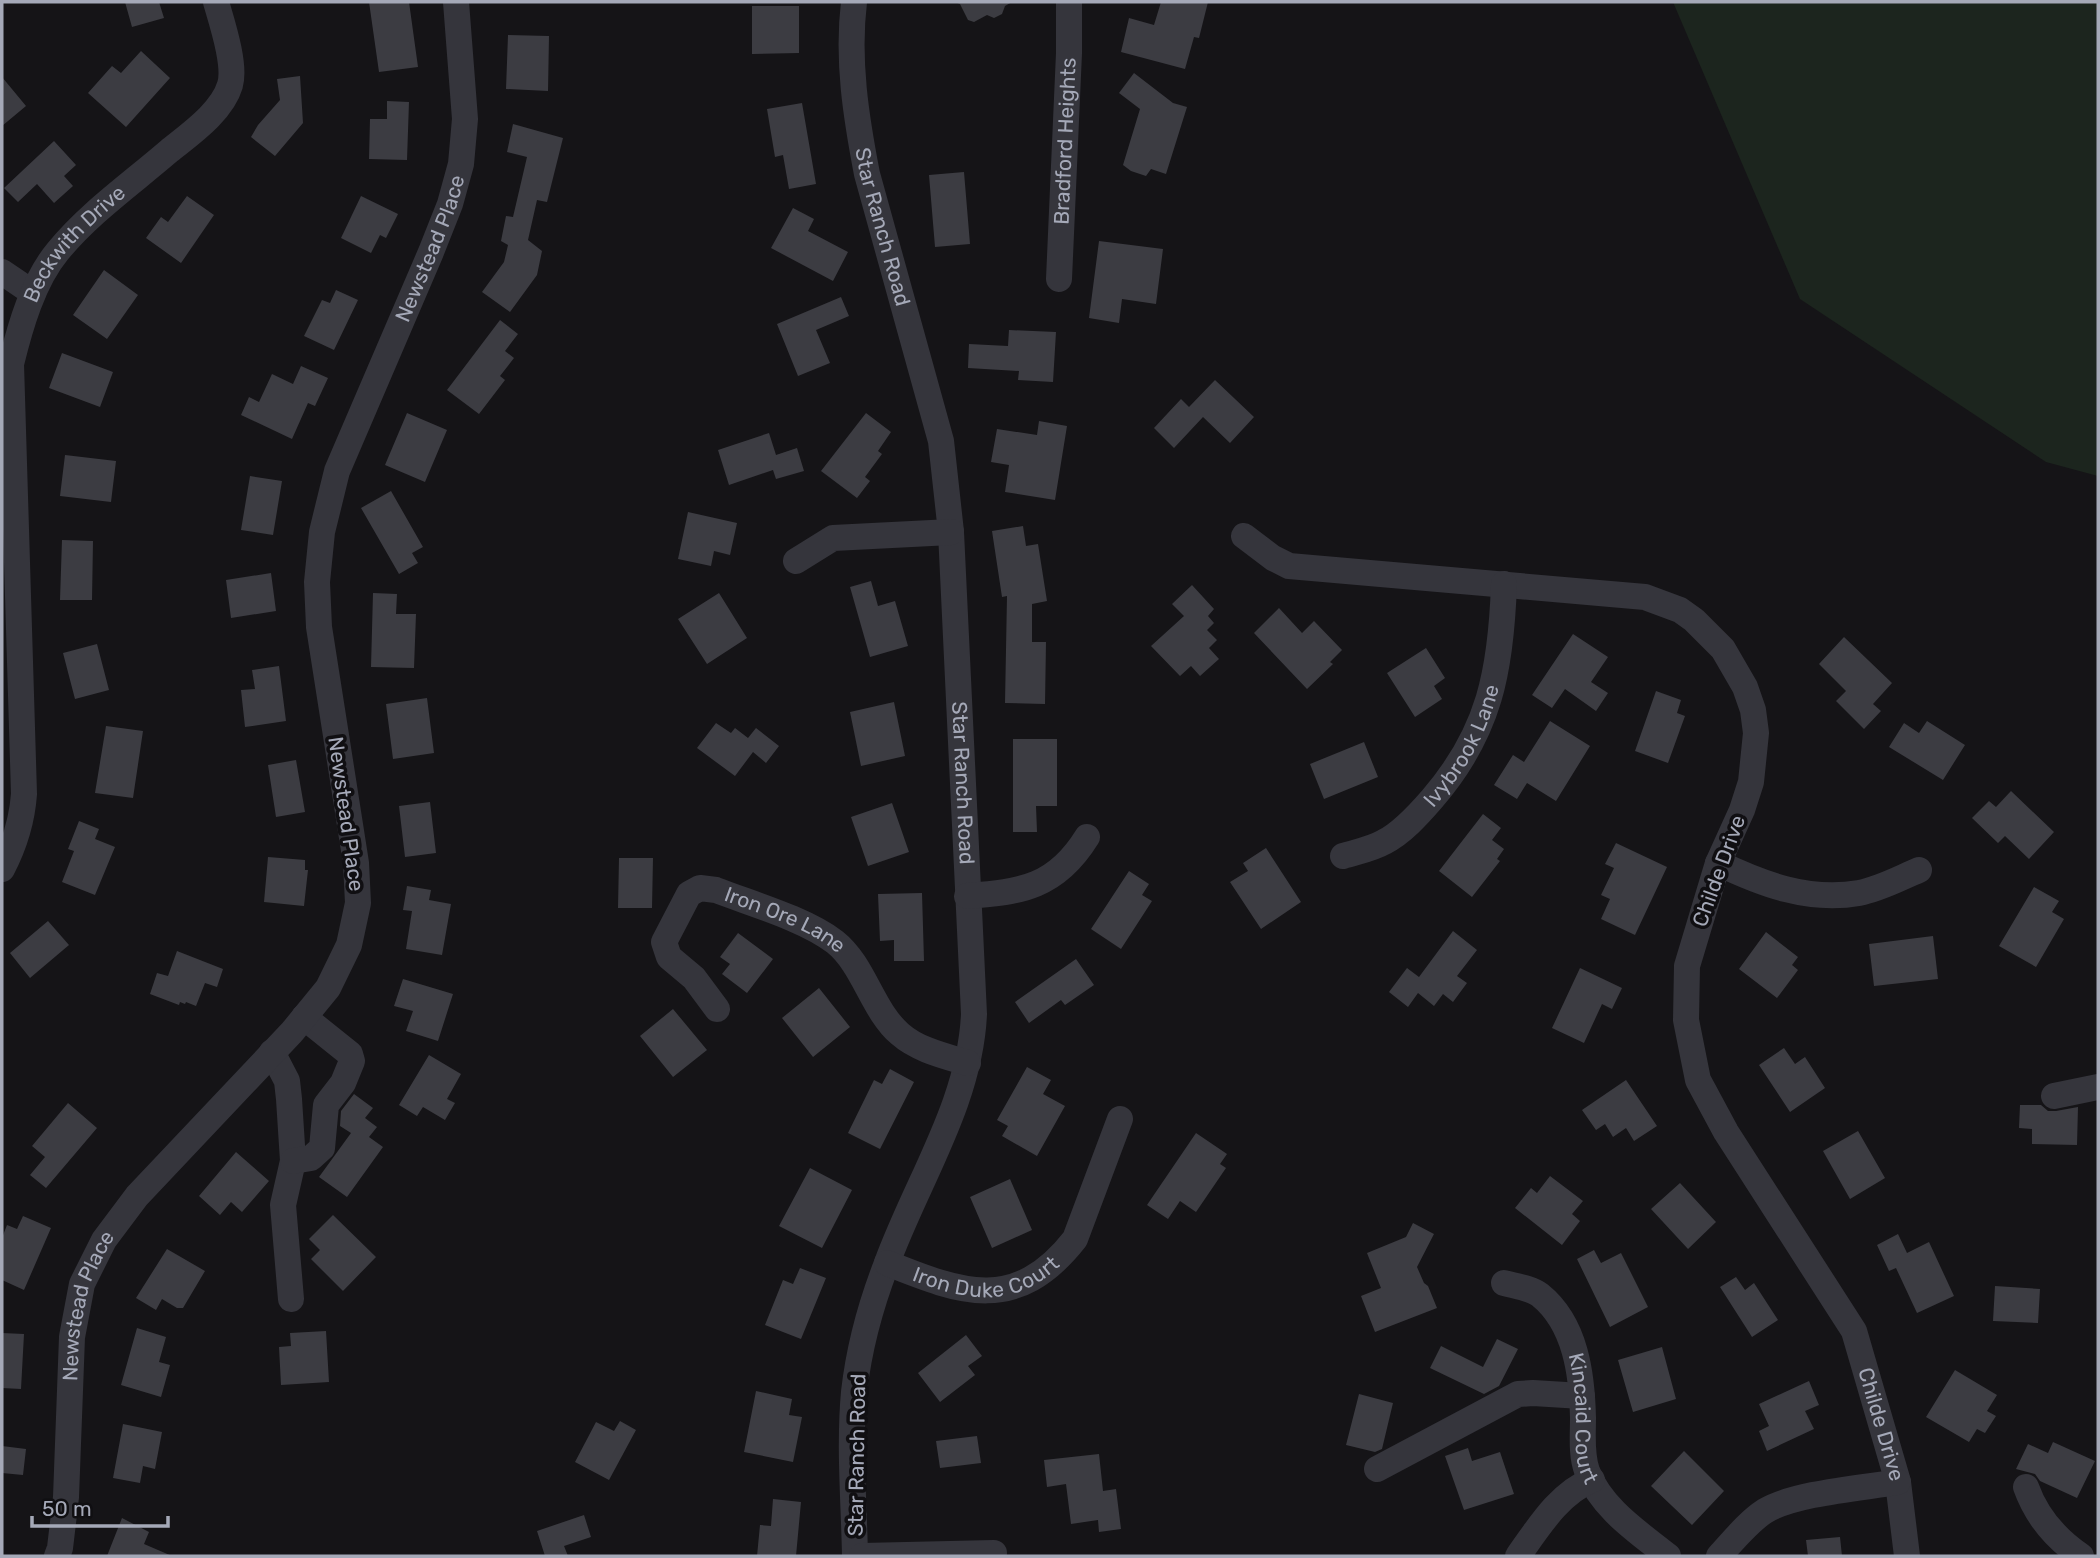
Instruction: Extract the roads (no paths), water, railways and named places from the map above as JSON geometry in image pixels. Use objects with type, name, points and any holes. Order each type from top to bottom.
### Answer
[{"type":"street","name":"Beckwith Drive","points":[[2,869],[15,845],[22,818],[24,794],[11,364],[20,326],[33,293],[57,253],[92,217],[214,113],[231,85],[230,51],[216,2]]},
{"type":"street","name":"Newstead Place","points":[[57,1556],[66,1497],[72,1337],[82,1284],[104,1240],[137,1196],[304,1017],[328,988],[349,945],[358,903],[356,863],[319,627],[317,582],[322,532],[337,471],[431,252],[450,204],[461,164],[466,119],[456,2]]},
{"type":"street","name":"Star Ranch Road","points":[[854,2],[851,30],[854,93],[867,174],[941,441],[951,532],[974,1014],[973,1041],[961,1088],[887,1263],[861,1344],[854,1393],[855,1556]]},
{"type":"street","name":"Bradford Heights","points":[[1059,279],[1069,2]]},
{"type":"street","points":[[2,272],[33,293]]},
{"type":"street","points":[[796,561],[833,538],[951,532]]},
{"type":"street","name":"Childe Drive","points":[[1244,536],[1273,558],[1289,566],[1645,597],[1679,610],[1694,620],[1723,649],[1745,687],[1753,710],[1756,733],[1751,782],[1742,810],[1718,863],[1687,966],[1686,1020],[1698,1080],[1726,1132],[1854,1331],[1898,1482],[1907,1556]]},
{"type":"street","name":"Ivybrook Lane","points":[[1343,856],[1384,842],[1404,827],[1441,788],[1472,741],[1489,702],[1497,668],[1504,584]]},
{"type":"street","points":[[967,896],[1007,893],[1029,888],[1066,866],[1087,837]]},
{"type":"street","points":[[1718,863],[1755,880],[1786,890],[1832,895],[1859,893],[1919,870]]},
{"type":"street","name":"Iron Ore Lane","points":[[717,1009],[694,978],[669,957],[664,942],[689,894],[701,888],[729,895],[816,929],[837,943],[849,957],[897,1032],[911,1042],[968,1063]]},
{"type":"street","points":[[293,1161],[310,1158],[321,1148],[326,1105],[343,1083],[352,1061],[350,1054],[304,1017]]},
{"type":"street","points":[[272,1052],[287,1081],[293,1161],[283,1205],[291,1299]]},
{"type":"street","points":[[2054,1096],[2098,1087]]},
{"type":"street","name":"Iron Duke Court","points":[[887,1263],[939,1284],[982,1292],[1004,1289],[1025,1281],[1062,1254],[1075,1239],[1120,1119]]},
{"type":"street","name":"Kincaid Court","points":[[1504,1283],[1538,1293],[1568,1331],[1582,1396],[1583,1451],[1587,1470],[1609,1505],[1623,1520],[1668,1556]]},
{"type":"street","points":[[1377,1469],[1518,1395],[1533,1393],[1582,1396]]},
{"type":"street","points":[[1518,1556],[1563,1498],[1576,1486],[1592,1480]]},
{"type":"street","points":[[1719,1556],[1766,1510],[1786,1502],[1898,1482]]},
{"type":"street","points":[[2026,1487],[2040,1516],[2059,1538],[2081,1556]]},
{"type":"street","points":[[862,1556],[993,1553]]}]
